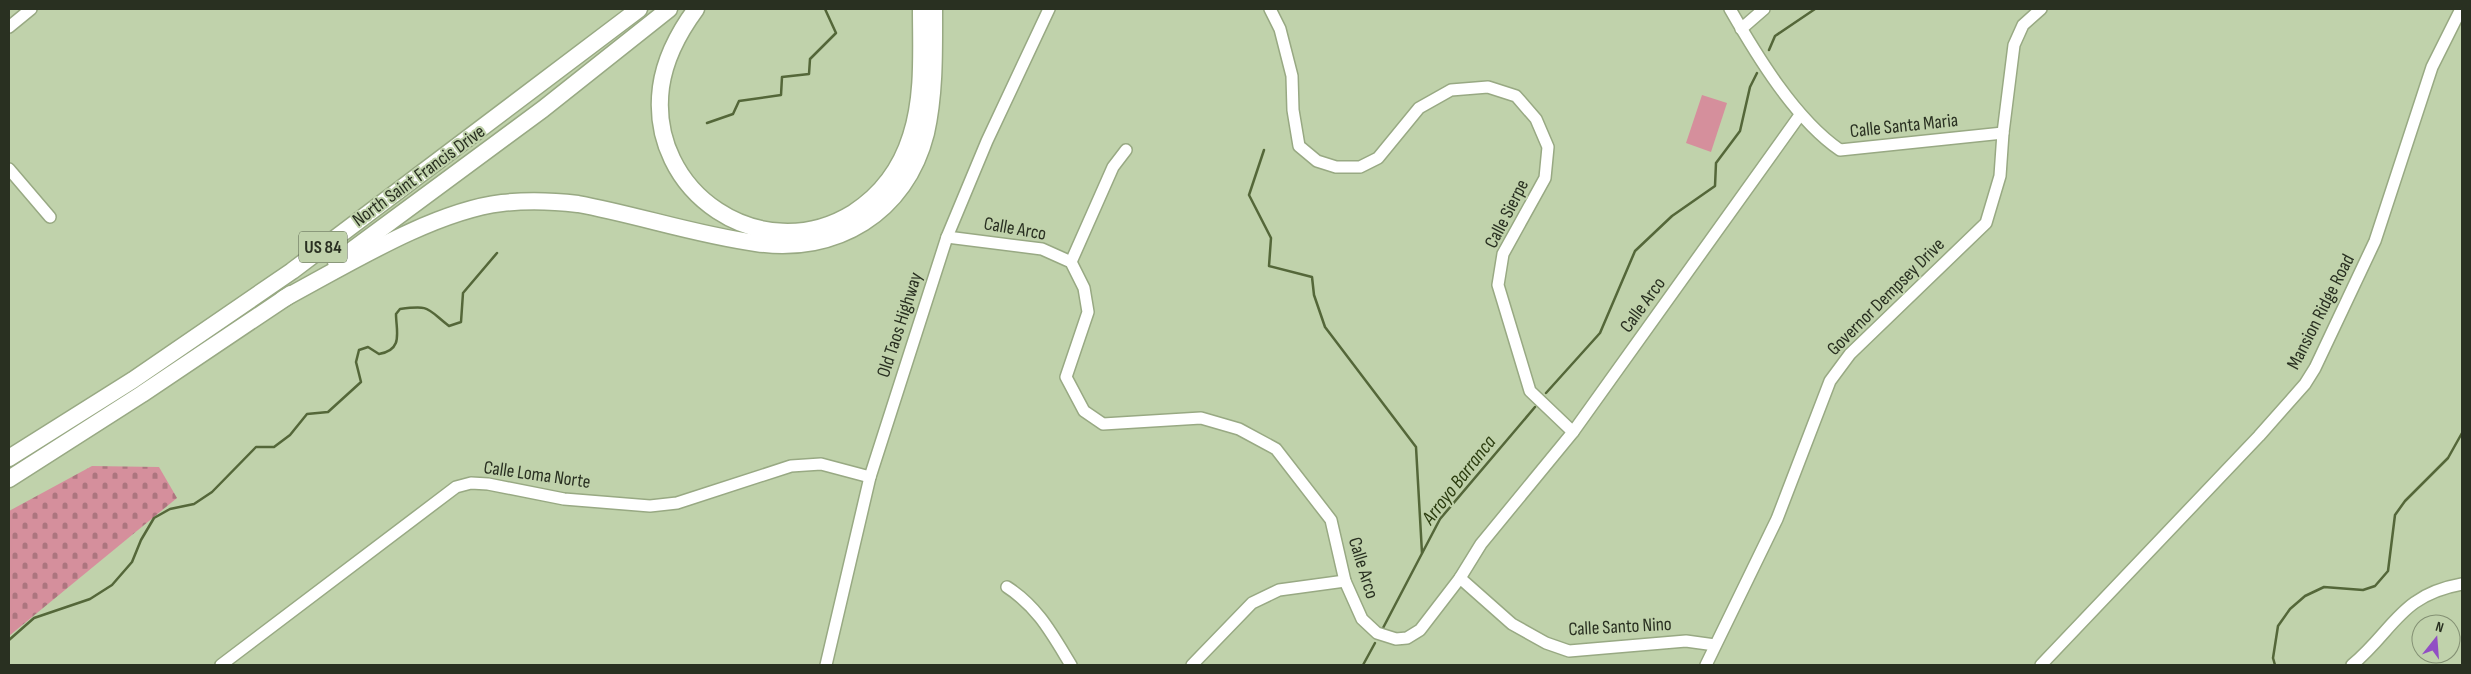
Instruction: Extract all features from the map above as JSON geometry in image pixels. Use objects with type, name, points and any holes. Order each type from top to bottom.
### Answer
[{"type":"highway","name":"North Saint Francis Drive","points":[[9,479],[142,394],[283,299],[471,164],[670,9]]},
{"type":"highway","points":[[696,9],[670,51],[661,86],[660,116],[670,153],[687,184],[715,210],[746,225],[780,232],[804,231],[842,220],[874,198],[894,174],[911,137],[916,114],[921,58],[922,9]]},
{"type":"highway","points":[[283,299],[419,230],[472,209],[501,203],[556,202],[578,204],[757,243],[802,245],[844,234],[876,214],[890,200],[903,185],[918,158],[926,132],[932,85],[934,9]]},
{"type":"highway","name":"North Saint Francis Drive","points":[[9,458],[133,380],[292,271],[633,12]]},
{"type":"street","points":[[9,28],[31,9]]},
{"type":"street","name":"Old Taos Highway","points":[[826,665],[870,477],[947,237],[987,141],[1049,9]]},
{"type":"street","name":"Calle Sierpe","points":[[1270,9],[1280,29],[1292,76],[1293,110],[1298,146],[1318,161],[1336,167],[1360,167],[1378,158],[1419,108],[1451,90],[1488,87],[1516,96],[1536,119],[1548,147],[1545,178],[1503,254],[1498,285],[1530,391],[1573,432]]},
{"type":"street","name":"Calle Santa Maria","points":[[1730,9],[1741,29],[1800,115],[1820,136],[1840,150],[2003,133]]},
{"type":"street","points":[[1741,29],[1764,9]]},
{"type":"street","name":"Governor Dempsey Drive","points":[[1706,665],[1777,519],[1830,381],[1850,354],[1986,224],[2000,176],[2003,133],[2014,45],[2023,25],[2041,9]]},
{"type":"street","name":"Mansion Ridge Road","points":[[2041,665],[2259,436],[2305,384],[2315,368],[2377,236],[2432,67],[2461,9]]},
{"type":"street","name":"Calle Arco","points":[[947,237],[1042,250],[1071,262],[1084,288],[1088,312],[1066,377],[1084,411],[1103,424],[1201,418],[1239,429],[1276,449],[1331,520],[1345,582],[1362,619],[1377,633],[1396,639],[1406,638],[1420,630],[1460,578],[1481,544],[1573,432],[1800,115]]},
{"type":"street","points":[[1071,262],[1113,167],[1126,150]]},
{"type":"street","points":[[9,169],[50,217]]},
{"type":"street","name":"Calle Loma Norte","points":[[221,665],[456,488],[472,483],[488,484],[564,499],[650,506],[677,503],[790,466],[820,464],[870,477]]},
{"type":"street","name":"Calle Santo Nino","points":[[1460,578],[1512,624],[1546,643],[1569,652],[1686,641],[1715,644]]},
{"type":"street","points":[[1192,665],[1252,603],[1279,590],[1345,582]]},
{"type":"street","points":[[2352,665],[2412,603],[2435,591],[2462,584]]},
{"type":"street","points":[[1007,587],[1026,599],[1044,621],[1071,665]]},
{"type":"green space","points":[[1702,95],[1727,103],[1711,152],[1686,143]]},
{"type":"green space","points":[[92,466],[159,467],[177,498],[9,636],[9,511]]},
{"type":"waterway","points":[[707,123],[733,114],[739,101],[781,95],[782,77],[809,74],[810,59],[836,33],[825,9]]},
{"type":"waterway","name":"Arroyo Barranca","points":[[1769,50],[1775,36],[1815,9]]},
{"type":"waterway","name":"Arroyo Barranca","points":[[1546,393],[1600,333],[1635,251],[1672,216],[1715,186],[1716,163],[1740,131],[1750,87],[1757,73]]},
{"type":"waterway","points":[[1264,150],[1249,195],[1271,238],[1269,266],[1312,277],[1314,295],[1325,327],[1416,447],[1422,553]]},
{"type":"waterway","points":[[9,640],[34,618],[90,599],[112,585],[132,562],[141,540],[154,518],[170,509],[194,504],[212,492],[256,447],[274,447],[290,435],[307,414],[328,412],[361,382],[356,362],[359,350],[368,347],[379,354],[387,352],[395,344],[397,339],[396,314],[400,309],[418,307],[428,309],[449,326],[461,322],[463,293],[497,253]]},
{"type":"waterway","name":"Arroyo Barranca","points":[[1383,628],[1440,519],[1535,407]]},
{"type":"waterway","points":[[2275,665],[2273,658],[2278,626],[2290,609],[2305,596],[2324,587],[2363,590],[2375,586],[2388,571],[2395,515],[2405,501],[2448,458],[2462,433]]},
{"type":"waterway","name":"Arroyo Barranca","points":[[1363,665],[1375,643]]}]
